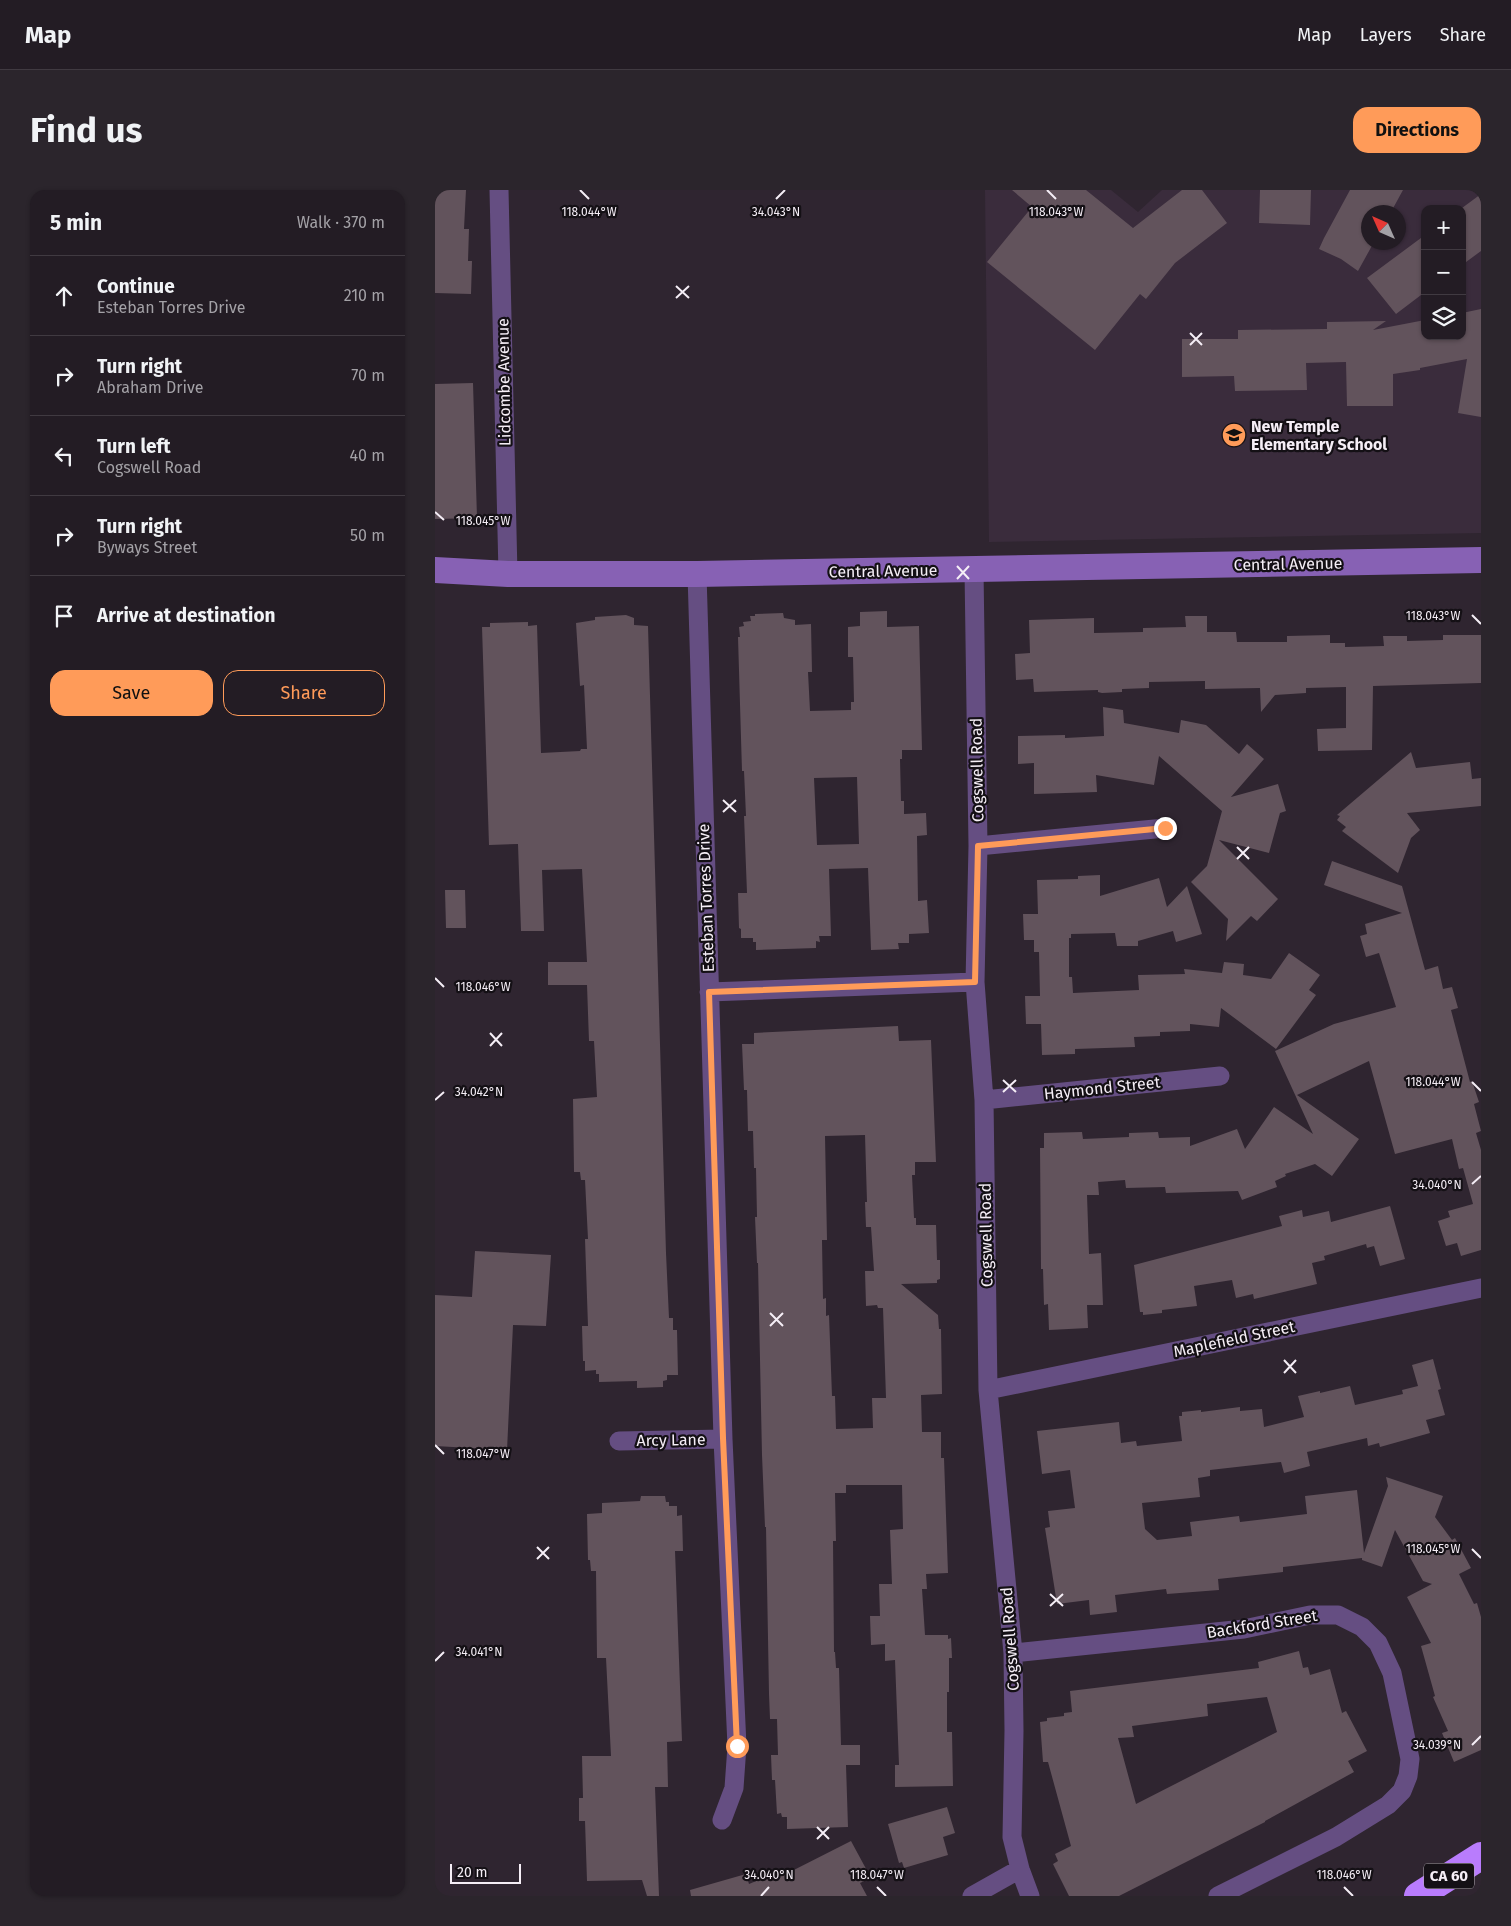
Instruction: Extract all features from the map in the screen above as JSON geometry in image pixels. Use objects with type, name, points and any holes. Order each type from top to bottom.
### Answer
[{"type":"highway","name":"CA 60","points":[[1418,1896],[1481,1856]]},
{"type":"street","name":"Lidcombe Avenue","points":[[499,190],[508,574]]},
{"type":"street","name":"Central Avenue","points":[[435,570],[508,574],[697,574],[1481,560]]},
{"type":"street","name":"Cogswell Road","points":[[975,570],[978,846],[975,982],[985,1100],[988,1390],[1013,1654],[1012,1837],[1020,1869],[1030,1896]]},
{"type":"street","name":"Esteban Torres Drive","points":[[697,574],[723,1438],[737,1746],[734,1788],[722,1820]]},
{"type":"street","points":[[978,846],[1165,828]]},
{"type":"street","points":[[709,992],[975,982]]},
{"type":"street","name":"Haymond Street","points":[[985,1100],[1220,1076]]},
{"type":"street","name":"Maplefield Street","points":[[988,1390],[1481,1288]]},
{"type":"street","name":"Arcy Lane","points":[[619,1441],[723,1438]]},
{"type":"street","name":"Backford Street","points":[[1013,1654],[1245,1629],[1310,1615],[1338,1615],[1362,1627],[1378,1643],[1392,1673],[1410,1758],[1408,1776],[1402,1791],[1388,1805],[1336,1837],[1218,1896]]},
{"type":"street","points":[[972,1896],[1020,1869]]},
{"type":"shaded area","name":"New Temple Elementary School","points":[[985,190],[1111,190],[1138,212],[1162,190],[1481,190],[1481,533],[989,542]]},
{"type":"building","points":[[435,190],[466,190],[464,229],[469,229],[468,261],[472,261],[471,294],[435,293]]},
{"type":"building","points":[[1012,190],[1086,190],[1133,228],[1182,190],[1202,190],[1227,223],[1175,263],[1146,299],[1140,294],[1095,350],[987,262],[1032,207]]},
{"type":"building","points":[[1260,190],[1311,190],[1310,225],[1259,223]]},
{"type":"building","points":[[1350,190],[1403,190],[1395,205],[1361,205],[1361,250],[1370,250],[1358,271],[1341,259],[1319,249]]},
{"type":"building","points":[[1481,194],[1481,251],[1466,262],[1466,250],[1466,205]]},
{"type":"building","points":[[1421,238],[1421,295],[1396,314],[1367,278]]},
{"type":"building","points":[[1481,309],[1481,417],[1458,413],[1467,359],[1393,374],[1393,406],[1347,406],[1346,362],[1306,363],[1307,390],[1235,391],[1234,376],[1182,377],[1182,339],[1238,339],[1238,330],[1327,329],[1327,322],[1386,321],[1373,330],[1421,321],[1421,340],[1466,340],[1466,312]]},
{"type":"building","points":[[473,383],[477,518],[435,519],[435,384]]},
{"type":"building","points":[[887,611],[887,627],[919,626],[922,750],[902,750],[902,759],[900,759],[901,801],[904,801],[904,814],[926,813],[927,835],[917,836],[918,901],[927,900],[929,933],[909,934],[909,943],[898,943],[899,949],[871,950],[868,868],[829,869],[831,936],[819,936],[820,942],[816,941],[816,948],[756,950],[756,942],[753,942],[753,938],[741,938],[741,929],[739,928],[738,893],[747,893],[739,627],[744,626],[743,622],[751,621],[750,616],[755,616],[755,614],[783,613],[784,618],[795,620],[795,625],[811,624],[812,672],[808,672],[810,711],[851,710],[851,702],[854,702],[853,657],[848,657],[848,627],[860,626],[860,612]],"holes":[[[857,777],[859,844],[817,845],[814,778]]]},
{"type":"building","points":[[626,615],[634,618],[634,625],[648,626],[666,1253],[669,1318],[673,1318],[673,1330],[677,1330],[678,1375],[667,1375],[667,1380],[663,1381],[663,1387],[637,1388],[637,1381],[599,1382],[599,1374],[596,1374],[596,1370],[585,1371],[585,1361],[583,1361],[582,1326],[588,1326],[585,1239],[588,1239],[585,1180],[581,1180],[580,1172],[574,1172],[573,1099],[597,1097],[594,1041],[589,1041],[587,985],[548,985],[548,962],[587,962],[582,869],[542,870],[544,931],[521,931],[518,844],[489,845],[482,627],[490,627],[490,623],[528,622],[528,626],[537,625],[541,753],[580,751],[581,749],[587,749],[584,685],[580,686],[576,623],[595,620],[595,617]]},
{"type":"building","points":[[1185,616],[1207,616],[1207,632],[1236,632],[1237,642],[1287,642],[1287,636],[1330,635],[1330,643],[1345,643],[1345,647],[1384,646],[1383,636],[1407,636],[1407,641],[1443,640],[1443,635],[1481,635],[1481,683],[1373,686],[1372,750],[1318,751],[1317,729],[1346,728],[1346,687],[1306,688],[1306,693],[1275,695],[1261,712],[1260,688],[1205,689],[1205,681],[1149,682],[1149,688],[1122,689],[1122,692],[1102,693],[1098,692],[1098,690],[1034,692],[1033,679],[1016,680],[1015,654],[1030,653],[1029,620],[1094,618],[1094,633],[1143,632],[1143,628],[1186,627]]},
{"type":"building","points":[[1103,707],[1123,710],[1124,723],[1179,733],[1181,720],[1206,725],[1239,754],[1247,744],[1264,759],[1231,797],[1278,784],[1286,811],[1280,813],[1269,853],[1219,840],[1278,899],[1257,921],[1251,916],[1226,941],[1228,919],[1191,882],[1207,866],[1222,811],[1159,756],[1154,785],[1096,775],[1097,792],[1034,794],[1034,763],[1018,764],[1018,736],[1065,735],[1065,738],[1104,736]]},
{"type":"building","points":[[1411,752],[1416,768],[1470,762],[1472,779],[1481,778],[1481,806],[1407,813],[1420,830],[1411,838],[1398,873],[1342,831],[1346,827],[1337,820],[1340,816],[1337,815]]},
{"type":"building","points":[[1332,861],[1402,886],[1425,970],[1438,966],[1443,989],[1452,987],[1458,1008],[1451,1010],[1470,1082],[1472,1081],[1479,1102],[1474,1104],[1481,1131],[1476,1133],[1481,1150],[1481,1250],[1461,1256],[1457,1243],[1446,1246],[1438,1221],[1450,1217],[1448,1211],[1473,1204],[1463,1168],[1459,1169],[1452,1139],[1395,1154],[1369,1061],[1297,1095],[1359,1139],[1332,1176],[1315,1164],[1285,1174],[1286,1176],[1275,1181],[1277,1187],[1242,1200],[1238,1191],[1166,1193],[1165,1187],[1126,1188],[1125,1180],[1098,1182],[1099,1195],[1087,1195],[1089,1254],[1101,1253],[1103,1305],[1087,1305],[1088,1328],[1049,1330],[1048,1304],[1044,1305],[1043,1269],[1041,1269],[1040,1148],[1044,1148],[1044,1133],[1082,1132],[1083,1139],[1129,1137],[1129,1133],[1158,1132],[1159,1138],[1190,1137],[1190,1146],[1237,1129],[1245,1149],[1274,1107],[1313,1134],[1275,1051],[1334,1024],[1396,1007],[1379,953],[1366,957],[1360,936],[1367,934],[1365,924],[1402,913],[1324,885]]},
{"type":"building","points":[[1100,875],[1100,896],[1159,878],[1167,907],[1187,886],[1202,934],[1176,942],[1173,931],[1138,941],[1138,946],[1117,946],[1115,933],[1071,934],[1071,938],[1069,938],[1069,977],[1072,977],[1073,993],[1139,990],[1138,975],[1185,974],[1184,969],[1222,973],[1224,962],[1244,964],[1243,975],[1271,979],[1289,953],[1320,975],[1309,990],[1316,995],[1276,1049],[1221,1008],[1219,1027],[1190,1024],[1190,1031],[1160,1032],[1160,1036],[1134,1037],[1135,1047],[1075,1049],[1075,1054],[1042,1055],[1041,1024],[1026,1024],[1025,996],[1040,996],[1039,952],[1034,952],[1034,940],[1024,940],[1023,914],[1038,914],[1037,880],[1078,879],[1078,876]]},
{"type":"building","points":[[445,890],[465,890],[466,928],[446,928]]},
{"type":"building","points":[[898,1026],[899,1041],[931,1040],[936,1162],[915,1162],[915,1175],[912,1175],[916,1225],[936,1225],[937,1260],[940,1260],[940,1279],[937,1280],[937,1283],[901,1284],[938,1315],[939,1329],[941,1329],[942,1394],[921,1395],[922,1432],[941,1432],[941,1458],[944,1458],[948,1573],[926,1574],[927,1589],[922,1589],[925,1635],[948,1635],[948,1639],[951,1638],[952,1658],[949,1658],[947,1732],[952,1732],[953,1786],[895,1787],[895,1765],[899,1765],[895,1660],[885,1661],[885,1644],[871,1645],[870,1616],[880,1616],[879,1584],[892,1584],[890,1530],[903,1529],[902,1485],[846,1485],[846,1493],[835,1493],[836,1541],[833,1541],[834,1652],[836,1668],[839,1668],[841,1745],[860,1745],[860,1765],[846,1765],[848,1827],[787,1829],[787,1817],[782,1817],[781,1813],[777,1814],[775,1780],[772,1780],[771,1755],[778,1755],[777,1719],[770,1719],[769,1694],[766,1527],[755,1217],[757,1217],[756,1168],[754,1168],[753,1131],[748,1131],[747,1090],[744,1090],[742,1044],[754,1044],[754,1033]],"holes":[[[865,1135],[867,1202],[865,1202],[866,1227],[871,1227],[874,1271],[865,1271],[866,1306],[877,1305],[878,1308],[883,1308],[886,1398],[872,1398],[873,1428],[836,1429],[835,1396],[832,1396],[829,1315],[826,1316],[826,1298],[823,1299],[822,1240],[827,1240],[825,1136]]]},
{"type":"building","points":[[1390,1206],[1405,1259],[1380,1266],[1374,1246],[1367,1248],[1366,1244],[1324,1256],[1325,1260],[1312,1263],[1317,1284],[1254,1299],[1253,1294],[1236,1298],[1232,1280],[1194,1286],[1197,1306],[1162,1310],[1162,1313],[1143,1315],[1143,1312],[1140,1312],[1134,1265],[1282,1226],[1279,1216],[1302,1210],[1303,1217],[1329,1211],[1331,1222]]},
{"type":"building","points":[[475,1251],[551,1255],[546,1326],[513,1325],[507,1450],[435,1446],[435,1295],[472,1297]]},
{"type":"building","points":[[1433,1359],[1441,1389],[1438,1390],[1445,1415],[1426,1420],[1430,1433],[1380,1447],[1379,1443],[1368,1446],[1367,1438],[1307,1452],[1310,1466],[1284,1473],[1281,1462],[1210,1470],[1210,1476],[1198,1478],[1200,1497],[1142,1503],[1145,1529],[1157,1540],[1192,1536],[1190,1522],[1239,1516],[1240,1522],[1307,1514],[1305,1496],[1357,1490],[1364,1553],[1388,1486],[1386,1477],[1443,1496],[1435,1517],[1452,1540],[1455,1538],[1471,1568],[1459,1574],[1474,1604],[1477,1603],[1481,1617],[1481,1750],[1454,1762],[1442,1733],[1448,1731],[1433,1697],[1435,1696],[1421,1646],[1431,1643],[1407,1597],[1432,1584],[1423,1581],[1395,1530],[1382,1567],[1362,1560],[1362,1558],[1283,1567],[1283,1572],[1218,1579],[1219,1590],[1167,1594],[1166,1589],[1115,1595],[1117,1612],[1090,1615],[1089,1600],[1057,1604],[1045,1528],[1050,1527],[1048,1511],[1075,1508],[1070,1470],[1042,1474],[1037,1431],[1119,1422],[1121,1443],[1136,1441],[1137,1446],[1182,1441],[1179,1416],[1182,1416],[1182,1412],[1201,1410],[1201,1412],[1240,1407],[1240,1411],[1262,1409],[1264,1427],[1304,1417],[1298,1396],[1350,1386],[1355,1405],[1403,1394],[1402,1390],[1418,1386],[1412,1365]]},
{"type":"building","points":[[641,1496],[665,1496],[669,1506],[677,1506],[677,1516],[682,1515],[683,1551],[675,1551],[682,1741],[667,1742],[668,1787],[655,1787],[659,1896],[647,1896],[642,1880],[587,1881],[585,1821],[579,1821],[579,1798],[583,1798],[582,1756],[611,1756],[606,1658],[597,1658],[596,1571],[591,1571],[590,1560],[588,1560],[587,1514],[602,1513],[602,1503],[640,1501]]},
{"type":"building","points":[[1299,1651],[1303,1668],[1308,1667],[1310,1675],[1330,1669],[1342,1713],[1346,1711],[1367,1751],[1348,1761],[1354,1772],[1265,1822],[1119,1896],[1069,1896],[1053,1864],[1058,1861],[1055,1854],[1071,1846],[1048,1762],[1043,1762],[1040,1722],[1047,1721],[1047,1718],[1064,1716],[1064,1713],[1072,1712],[1070,1691],[1259,1668],[1258,1662]],"holes":[[[1267,1697],[1277,1732],[1136,1804],[1118,1738],[1134,1737],[1132,1726],[1208,1716],[1207,1704]]]},
{"type":"building","points":[[947,1807],[955,1833],[943,1837],[948,1855],[904,1868],[902,1862],[899,1863],[888,1824]]},
{"type":"building","points":[[851,1841],[871,1878],[860,1883],[867,1896],[691,1896],[690,1890],[746,1874],[749,1884],[780,1871],[782,1876]]},
{"type":"place","name":"New Temple Elementary School","points":[[1234,435]]},
{"type":"route","points":[[737,1746],[723,1438],[709,992],[975,982],[978,846],[1165,828]]}]
